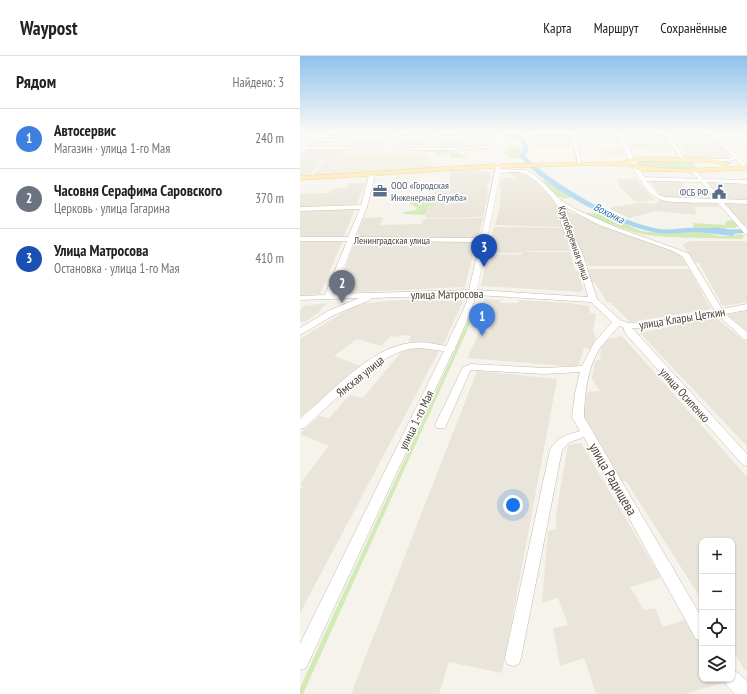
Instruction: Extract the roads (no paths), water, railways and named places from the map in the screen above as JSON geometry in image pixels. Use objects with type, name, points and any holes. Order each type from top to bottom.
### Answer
[{"type":"main road","points":[[614,163],[628,161]]},
{"type":"main road","points":[[300,178],[372,175],[445,168],[542,164],[614,163],[628,164],[637,168],[695,170],[746,166]]},
{"type":"street","points":[[633,161],[643,179],[656,196],[662,199],[747,202]]},
{"type":"street","points":[[692,161],[701,181],[747,233]]},
{"type":"street","points":[[716,161],[723,166],[718,169]]},
{"type":"street","points":[[718,169],[733,161]]},
{"type":"street","name":"Крутобережная улица","points":[[498,167],[524,171],[534,177],[559,202],[564,212],[563,216],[566,227],[578,252],[593,300]]},
{"type":"street","name":"улица 1-го Мая","points":[[300,662],[451,349],[465,316],[472,293],[484,240],[498,167]]},
{"type":"street","points":[[331,313],[331,296],[364,207],[372,175]]},
{"type":"street","points":[[643,179],[747,182]]},
{"type":"street","points":[[559,202],[573,211],[675,250],[686,256],[723,317],[747,337]]},
{"type":"street","points":[[300,209],[364,207]]},
{"type":"street","points":[[564,212],[573,211]]},
{"type":"street","name":"Ленинградская улица","points":[[300,239],[484,240]]},
{"type":"street","name":"улица Матросова","points":[[300,298],[472,293],[593,300]]},
{"type":"street","points":[[300,332],[331,313],[372,296]]},
{"type":"street","points":[[593,300],[622,324]]},
{"type":"street","name":"улица Клары Цеткин","points":[[622,324],[652,325],[747,307]]},
{"type":"street","name":"улица Радищева","points":[[622,324],[592,353],[586,369],[579,402],[578,417],[585,433],[699,627]]},
{"type":"street","name":"улица Осипенко","points":[[622,324],[747,462]]},
{"type":"street","name":"Ямская улица","points":[[300,425],[372,363],[394,350],[408,346],[451,349]]},
{"type":"street","points":[[441,425],[466,369],[471,367],[545,371],[586,369]]},
{"type":"street","points":[[513,658],[556,450],[559,443],[564,439],[585,433]]},
{"type":"water","points":[[694,228],[722,228],[736,233],[732,236],[680,230]]},
{"type":"waterway","name":"Вохонка","points":[[527,161],[546,177],[564,189],[606,212],[627,221],[645,228],[659,231],[696,230]]},
{"type":"waterway","name":"Вохонка","points":[[718,232],[747,231]]},
{"type":"place","name":"ООО «Городская Инженерная Служба»","points":[[380,191]]},
{"type":"place","name":"ФСБ РФ","points":[[719,192]]},
{"type":"place","name":"Улица Матросова","points":[[484,267]]},
{"type":"place","name":"Часовня Серафима Саровского","points":[[342,303]]},
{"type":"place","name":"Автосервис","points":[[482,336]]}]
